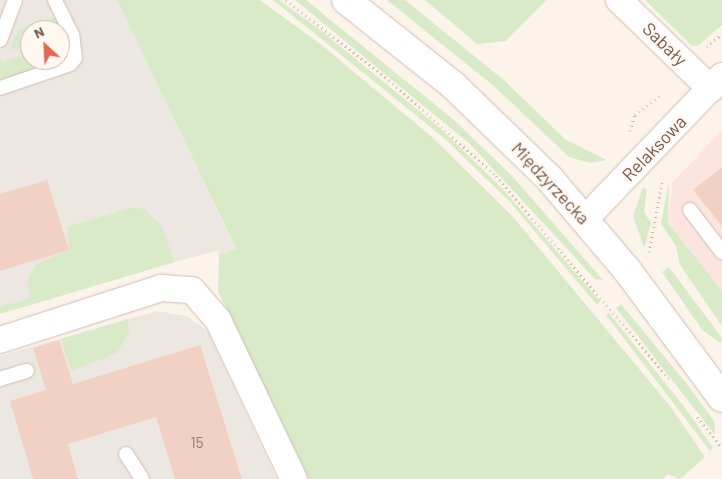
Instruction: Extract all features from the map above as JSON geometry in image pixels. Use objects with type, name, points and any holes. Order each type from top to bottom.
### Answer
[{"type":"main road","name":"Międzyrzecka","points":[[346,0],[495,123],[585,219],[720,390]]},
{"type":"street","name":"Sabały","points":[[619,0],[716,82]]},
{"type":"street","name":"Relaksowa","points":[[585,219],[716,82]]},
{"type":"street","points":[[0,340],[161,288],[192,290],[218,320],[294,479]]},
{"type":"lane","points":[[0,40],[15,0]]},
{"type":"lane","points":[[0,88],[70,64],[75,58],[72,34],[55,0]]},
{"type":"lane","points":[[690,210],[722,252]]},
{"type":"lane","points":[[0,379],[27,370]]},
{"type":"lane","points":[[126,454],[142,479]]},
{"type":"path","points":[[286,0],[389,80],[496,176],[675,387]]},
{"type":"path","points":[[649,252],[664,178]]},
{"type":"path","points":[[693,411],[722,448]]},
{"type":"shaded area","points":[[0,0],[117,0],[236,250],[219,255],[217,251],[0,307]]},
{"type":"shaded area","points":[[722,130],[722,291],[668,223],[672,183]]},
{"type":"shaded area","points":[[157,311],[186,316],[207,330],[277,479],[0,479],[0,356]]},
{"type":"green space","points":[[117,0],[260,0],[319,43],[432,137],[513,217],[670,406],[705,457],[680,479],[667,474],[663,479],[309,479],[218,291],[219,255],[236,249]]},
{"type":"green space","points":[[273,0],[279,0],[323,32],[441,129],[502,188],[600,301],[597,305],[510,202],[444,138]]},
{"type":"green space","points":[[295,0],[306,0],[454,120],[512,176],[603,280],[595,279],[470,144]]},
{"type":"green space","points":[[387,0],[405,0],[505,81],[566,140],[607,160],[590,163],[569,157],[495,87]]},
{"type":"green space","points":[[425,0],[547,0],[506,41],[477,44]]},
{"type":"green space","points":[[645,0],[722,0],[722,25],[699,45],[692,46]]},
{"type":"green space","points":[[58,16],[60,20],[47,20]]},
{"type":"green space","points":[[20,29],[20,47],[10,50]]},
{"type":"green space","points":[[20,57],[20,70],[32,70],[0,81],[0,58],[3,62]]},
{"type":"green space","points":[[669,181],[668,223],[722,291],[722,326],[680,265],[676,246],[661,224]]},
{"type":"green space","points":[[643,187],[647,190],[644,212],[651,223],[644,248],[633,216]]},
{"type":"green space","points":[[130,208],[145,209],[161,225],[175,262],[0,314],[0,307],[30,298],[27,282],[35,265],[69,250],[67,227]]},
{"type":"green space","points":[[669,267],[722,338],[721,343],[703,331],[662,272]]},
{"type":"green space","points":[[621,304],[687,384],[714,421],[715,435],[616,308]]},
{"type":"green space","points":[[609,313],[686,409],[713,448],[710,451],[606,315]]},
{"type":"green space","points":[[128,319],[129,333],[117,353],[71,371],[61,339]]},
{"type":"building","points":[[722,167],[722,226],[693,190]]},
{"type":"building","points":[[47,180],[69,250],[0,271],[0,194]]},
{"type":"building","points":[[59,340],[73,384],[200,345],[242,479],[175,479],[156,417],[68,444],[78,479],[33,479],[10,401],[46,390],[33,348]]}]
